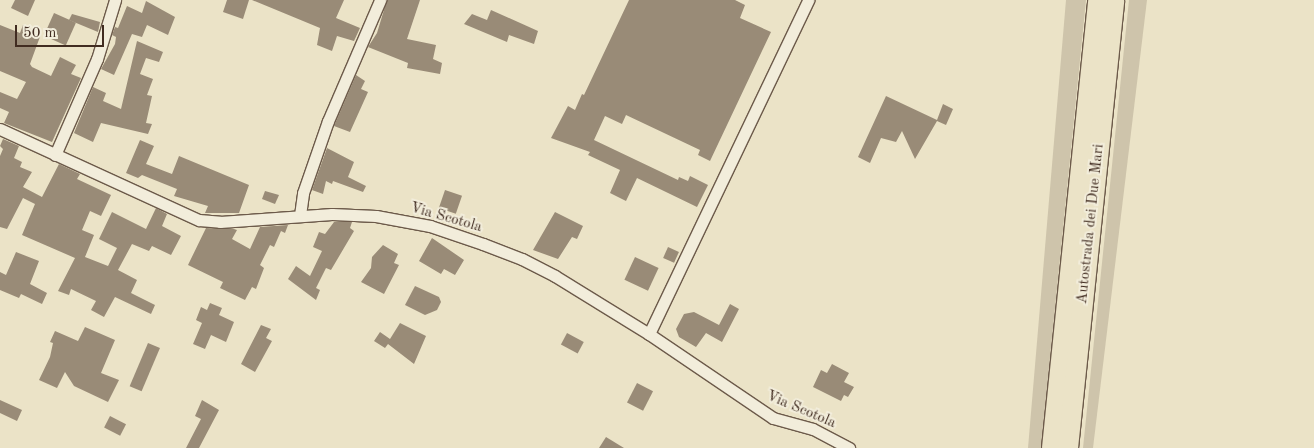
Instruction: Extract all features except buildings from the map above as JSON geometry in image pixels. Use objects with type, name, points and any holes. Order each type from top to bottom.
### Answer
[{"type":"highway","name":"Autostrada dei Due Mari","points":[[1052,448],[1098,0]]},
{"type":"highway","name":"Autostrada dei Due Mari","points":[[1068,448],[1114,0]]},
{"type":"street","points":[[55,155],[97,59],[114,0]]},
{"type":"street","points":[[300,215],[303,193],[328,121],[380,0]]},
{"type":"street","points":[[649,334],[808,0]]},
{"type":"street","name":"Via Scotola","points":[[0,129],[199,220],[220,222],[300,215],[376,216],[430,226],[483,244],[522,259],[555,276],[649,334],[773,418],[813,429],[849,448]]},
{"type":"shaded area","points":[[1066,0],[1086,0],[1041,448],[1028,448]]},
{"type":"shaded area","points":[[1129,0],[1147,0],[1093,448],[1083,448]]}]
